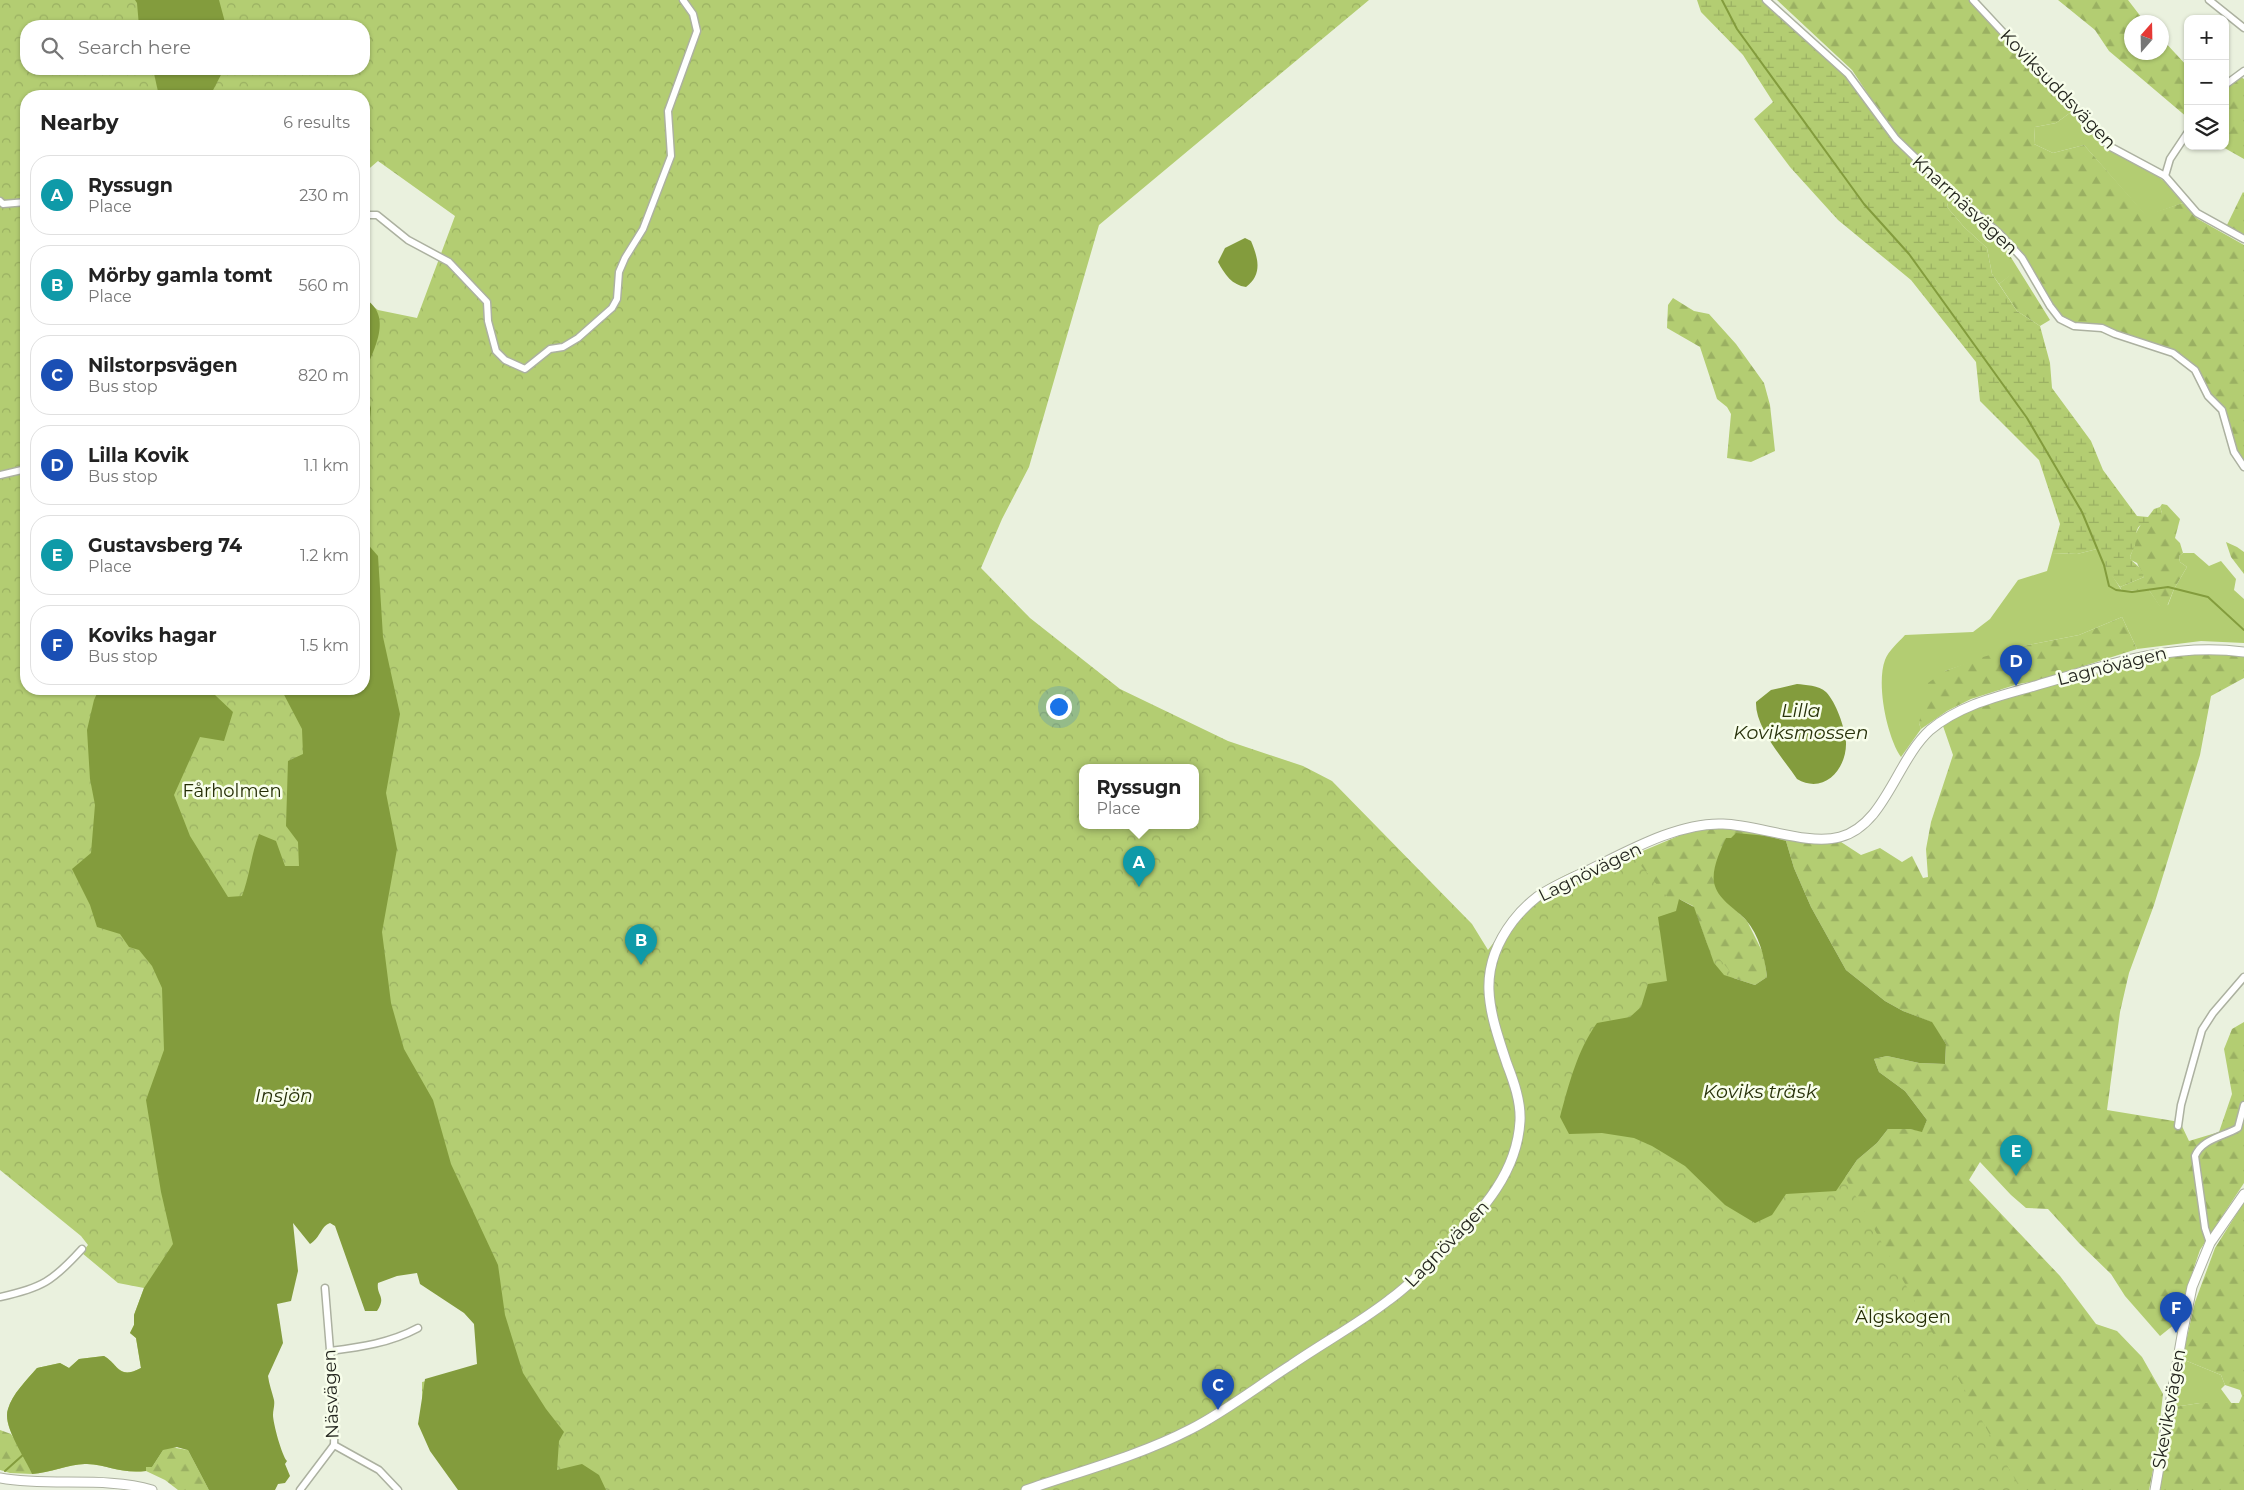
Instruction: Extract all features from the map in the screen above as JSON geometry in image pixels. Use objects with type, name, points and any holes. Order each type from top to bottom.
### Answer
[{"type":"street","points":[[370,215],[377,215],[408,240],[436,254],[455,268],[487,302],[488,321],[496,351],[505,360],[525,369],[550,349],[563,347],[578,338],[612,308],[617,299],[619,272],[625,258],[643,229],[671,156],[668,111],[697,30],[693,14],[683,0]]},
{"type":"street","name":"Knarrnäsvägen","points":[[1766,0],[1848,74],[1896,140],[1951,192],[2000,234],[2022,258],[2050,306],[2060,319],[2074,326],[2102,328],[2114,334],[2173,353],[2195,370],[2208,396],[2222,410],[2234,452],[2244,467]]},
{"type":"street","name":"Koviksuddsvägen","points":[[1973,0],[2109,146],[2165,176],[2198,213],[2244,239]]},
{"type":"street","points":[[2209,0],[2244,28]]},
{"type":"street","points":[[2229,83],[2244,71]]},
{"type":"street","points":[[2165,176],[2170,159],[2184,138]]},
{"type":"street","points":[[0,201],[3,204],[20,203]]},
{"type":"street","points":[[0,474],[20,471]]},
{"type":"street","name":"Lagnövägen","points":[[1026,1490],[1161,1443],[1213,1416],[1401,1291],[1481,1211],[1509,1168],[1518,1136],[1520,1119],[1517,1093],[1489,1006],[1490,970],[1494,955],[1504,933],[1524,908],[1542,894],[1620,855],[1680,830],[1698,825],[1738,825],[1816,839],[1841,837],[1864,824],[1875,813],[1903,764],[1921,740],[1931,730],[1962,709],[2102,666],[2152,654],[2207,649],[2244,652]]},
{"type":"street","points":[[2178,1126],[2181,1105],[2202,1030],[2213,1013],[2244,977]]},
{"type":"street","points":[[2210,1243],[2195,1156],[2203,1144],[2238,1128],[2244,1105]]},
{"type":"street","name":"Skeviksvägen","points":[[2155,1490],[2189,1299],[2196,1276],[2210,1243],[2244,1194]]},
{"type":"street","points":[[0,1297],[33,1289],[51,1280],[61,1273],[82,1249]]},
{"type":"street","name":"Näsvägen","points":[[300,1490],[334,1445],[335,1422],[325,1288]]},
{"type":"street","points":[[330,1351],[376,1345],[401,1337],[418,1328]]},
{"type":"street","points":[[334,1445],[379,1470],[398,1490]]},
{"type":"street","points":[[0,1478],[30,1482],[133,1486],[152,1490]]},
{"type":"green space","name":"Fårholmen","points":[[0,0],[1369,0],[1099,225],[1029,467],[1002,519],[981,568],[1030,618],[1120,689],[1228,741],[1303,766],[1332,781],[1472,924],[1488,950],[1517,910],[1539,890],[1576,870],[1627,849],[1728,969],[2021,1490],[472,1490],[422,1419],[422,1382],[458,1373],[493,1374],[482,1315],[338,1203],[278,1212],[209,1490],[188,1450],[177,1447],[163,1450],[152,1467],[146,1467],[146,1471],[137,1472],[81,1464],[32,1474],[11,1433],[7,1416],[13,1398],[37,1368],[60,1363],[69,1368],[79,1359],[104,1356],[124,1372],[141,1368],[136,1338],[130,1333],[134,1325],[134,1315],[144,1288],[118,1283],[82,1253],[88,1245],[81,1236],[0,1170]]},
{"type":"green space","points":[[1697,0],[1762,0],[1844,74],[1885,130],[1950,194],[1947,207],[1964,227],[1987,248],[1992,274],[2017,311],[2040,326],[2050,363],[2052,388],[2091,441],[2103,470],[2137,516],[2148,517],[2154,509],[2160,507],[2162,513],[2157,523],[2150,525],[2145,523],[2139,526],[2130,557],[2139,567],[2144,577],[2120,587],[2104,565],[2097,549],[2077,554],[2052,553],[2060,524],[2039,460],[1980,401],[1976,362],[1911,280],[1838,220],[1790,167],[1754,119],[1773,102],[1743,55],[1701,12]]},
{"type":"green space","points":[[1777,0],[1970,0],[2074,110],[2056,123],[2035,127],[2034,144],[2053,153],[2084,145],[2146,215],[2183,203],[2198,219],[2244,245],[2244,462],[2236,450],[2225,409],[2207,391],[2196,368],[2184,358],[2068,322],[2056,313],[2024,257],[1897,138],[1852,70]]},
{"type":"green space","points":[[2058,0],[2128,0],[2140,15],[2124,15],[2124,60],[2169,60],[2169,47],[2184,63],[2184,115],[2109,51],[2095,30]]},
{"type":"green space","points":[[2241,77],[2244,79],[2244,159],[2228,150],[2229,86]]},
{"type":"green space","points":[[2074,110],[2105,148],[2157,176],[2164,181],[2183,203],[2146,216],[2084,145],[2053,153],[2034,144],[2035,127],[2056,123]]},
{"type":"green space","points":[[2244,193],[2244,235],[2226,227]]},
{"type":"green space","points":[[1950,194],[1999,236],[2009,248],[2002,256],[2011,275],[1999,284],[1992,274],[1987,248],[1964,227],[1947,207]]},
{"type":"green space","points":[[2007,251],[2050,320],[2040,326],[2017,311],[1999,284],[2010,275],[2001,256]]},
{"type":"green space","points":[[1673,298],[1694,311],[1709,314],[1736,344],[1764,383],[1770,405],[1775,451],[1751,462],[1727,458],[1731,414],[1727,407],[1717,399],[1700,347],[1667,328],[1668,305]]},
{"type":"green space","points":[[2162,504],[2167,505],[2180,519],[2175,538],[2180,543],[2183,553],[2179,556],[2180,562],[2187,567],[2174,589],[2166,609],[2160,607],[2149,590],[2122,591],[2120,587],[2144,577],[2137,563],[2131,560],[2130,557],[2135,544],[2135,535],[2141,524],[2162,513],[2160,507]]},
{"type":"green space","points":[[2226,542],[2244,552],[2244,574],[2231,557]]},
{"type":"green space","points":[[2097,549],[2104,565],[2122,591],[2149,590],[2160,606],[2168,605],[2174,589],[2187,567],[2180,562],[2179,556],[2183,553],[2194,553],[2209,566],[2221,561],[2236,579],[2234,590],[2244,599],[2244,643],[2201,641],[2137,649],[2122,617],[2079,635],[2018,647],[1945,671],[1919,723],[1921,729],[1901,757],[1887,724],[1882,696],[1882,682],[1885,660],[1905,635],[1973,632],[1990,619],[2018,580],[2047,571],[2052,553],[2077,554]]},
{"type":"green space","points":[[2122,617],[2137,649],[2037,681],[2018,684],[1971,699],[1947,711],[1921,729],[1919,723],[1928,683],[1945,671],[2018,647],[2079,635]]},
{"type":"green space","name":"Älgskogen","points":[[2207,652],[2244,656],[2244,678],[2211,696],[2200,755],[2154,905],[2129,973],[2120,1012],[2107,1110],[2180,1122],[2189,1141],[2219,1132],[2232,1094],[2224,1049],[2232,1029],[2244,1022],[2244,1183],[2200,1250],[2175,1324],[2160,1336],[2125,1296],[2111,1274],[2048,1209],[2026,1208],[1980,1162],[1969,1180],[2060,1276],[2096,1324],[2117,1331],[2142,1357],[2163,1394],[2156,1455],[2149,1490],[1883,1490],[1631,856],[1683,834],[1707,829],[1747,829],[1817,844],[1841,842],[1861,855],[1880,848],[1902,862],[1912,856],[1923,878],[1928,877],[1926,849],[1931,822],[1953,755],[1943,726],[1952,719],[1986,703],[2140,662]],"holes":[[[1786,841],[1794,868],[1811,907],[1846,970],[1885,1001],[1903,1011],[1931,1022],[1946,1044],[1945,1064],[1919,1063],[1887,1056],[1874,1059],[1879,1072],[1905,1091],[1927,1120],[1922,1131],[1888,1129],[1877,1143],[1857,1160],[1836,1191],[1679,899],[1693,906],[1714,963],[1724,975],[1755,985],[1767,977],[1764,955],[1747,921],[1725,900]]]},
{"type":"green space","points":[[2244,1202],[2244,1490],[2160,1490],[2174,1407],[2200,1403],[2239,1403],[2242,1396],[2240,1390],[2225,1385],[2221,1375],[2182,1359],[2195,1302],[2215,1248]]},
{"type":"green space","points":[[2182,1359],[2221,1375],[2225,1385],[2221,1389],[2232,1404],[2200,1403],[2174,1407]]},
{"type":"green space","points":[[0,1430],[11,1434],[24,1454],[32,1474],[10,1473],[0,1470]]},
{"type":"green space","points":[[170,1447],[188,1450],[209,1490],[178,1490],[165,1480],[146,1471],[146,1467],[152,1467],[163,1450]]},
{"type":"water","points":[[135,0],[219,0],[224,20],[138,20]]},
{"type":"water","points":[[154,75],[221,75],[213,90],[158,90]]},
{"type":"water","points":[[1245,238],[1251,241],[1258,266],[1255,277],[1246,287],[1229,279],[1218,262],[1225,248]]},
{"type":"water","points":[[370,303],[378,314],[380,323],[376,344],[370,359]]},
{"type":"water","name":"Insjön","points":[[370,547],[378,556],[383,637],[400,714],[386,793],[397,849],[382,932],[391,1003],[404,1049],[433,1100],[451,1164],[498,1265],[505,1315],[523,1373],[546,1409],[564,1432],[559,1441],[557,1470],[582,1464],[599,1475],[606,1490],[458,1490],[430,1451],[418,1424],[425,1379],[477,1364],[474,1324],[464,1313],[420,1284],[417,1273],[397,1276],[378,1283],[381,1299],[380,1306],[377,1311],[365,1311],[335,1226],[330,1223],[310,1244],[293,1223],[298,1271],[291,1301],[277,1304],[283,1343],[268,1376],[274,1400],[274,1425],[287,1461],[285,1464],[290,1476],[285,1483],[278,1484],[275,1490],[209,1490],[188,1450],[177,1447],[163,1450],[152,1467],[146,1467],[146,1471],[137,1472],[81,1464],[32,1474],[11,1433],[7,1416],[10,1403],[20,1387],[37,1368],[60,1363],[69,1368],[79,1359],[104,1356],[123,1372],[141,1368],[136,1338],[130,1333],[134,1325],[134,1315],[144,1288],[173,1244],[161,1192],[146,1100],[164,1050],[162,988],[152,966],[139,950],[129,947],[120,934],[97,927],[90,905],[72,869],[91,853],[95,805],[90,779],[87,730],[94,700],[96,695],[215,695],[233,712],[224,741],[200,737],[174,795],[190,836],[228,897],[242,896],[259,834],[276,841],[285,866],[299,866],[298,842],[286,826],[288,761],[303,754],[302,729],[284,695],[370,695]]},
{"type":"water","name":"Lilla Koviksmossen","points":[[1797,684],[1816,687],[1830,696],[1842,723],[1845,736],[1845,752],[1838,770],[1832,777],[1816,784],[1797,779],[1765,732],[1757,712],[1756,702],[1771,690]]},
{"type":"water","name":"Koviks träsk","points":[[1736,833],[1767,836],[1786,841],[1794,868],[1811,907],[1846,970],[1885,1001],[1903,1011],[1932,1022],[1946,1044],[1945,1064],[1919,1063],[1887,1056],[1874,1059],[1879,1072],[1905,1091],[1927,1120],[1922,1132],[1910,1129],[1888,1129],[1877,1143],[1857,1160],[1836,1191],[1786,1194],[1772,1215],[1755,1223],[1725,1205],[1685,1166],[1652,1146],[1634,1138],[1602,1133],[1569,1134],[1560,1117],[1579,1056],[1597,1023],[1630,1017],[1641,1007],[1648,984],[1667,981],[1658,917],[1676,911],[1679,899],[1694,907],[1714,963],[1724,975],[1755,985],[1767,977],[1763,955],[1751,926],[1720,896],[1715,886],[1714,874],[1721,849],[1726,838],[1731,838]]},
{"type":"waterway","points":[[1722,0],[1737,29],[1864,204],[1909,254],[2027,418],[2082,512],[2104,565],[2109,586],[2116,590],[2132,592],[2168,587],[2208,597],[2244,630]]},
{"type":"waterway","points":[[5,1471],[24,1454]]},
{"type":"place","name":"Lilla Kovik","points":[[2016,686]]},
{"type":"place","name":"Ryssugn","points":[[1139,887]]},
{"type":"place","name":"Mörby gamla tomt","points":[[641,965]]},
{"type":"place","name":"Gustavsberg 74","points":[[2016,1176]]},
{"type":"place","name":"Koviks hagar","points":[[2176,1333]]},
{"type":"place","name":"Nilstorpsvägen","points":[[1218,1410]]}]
